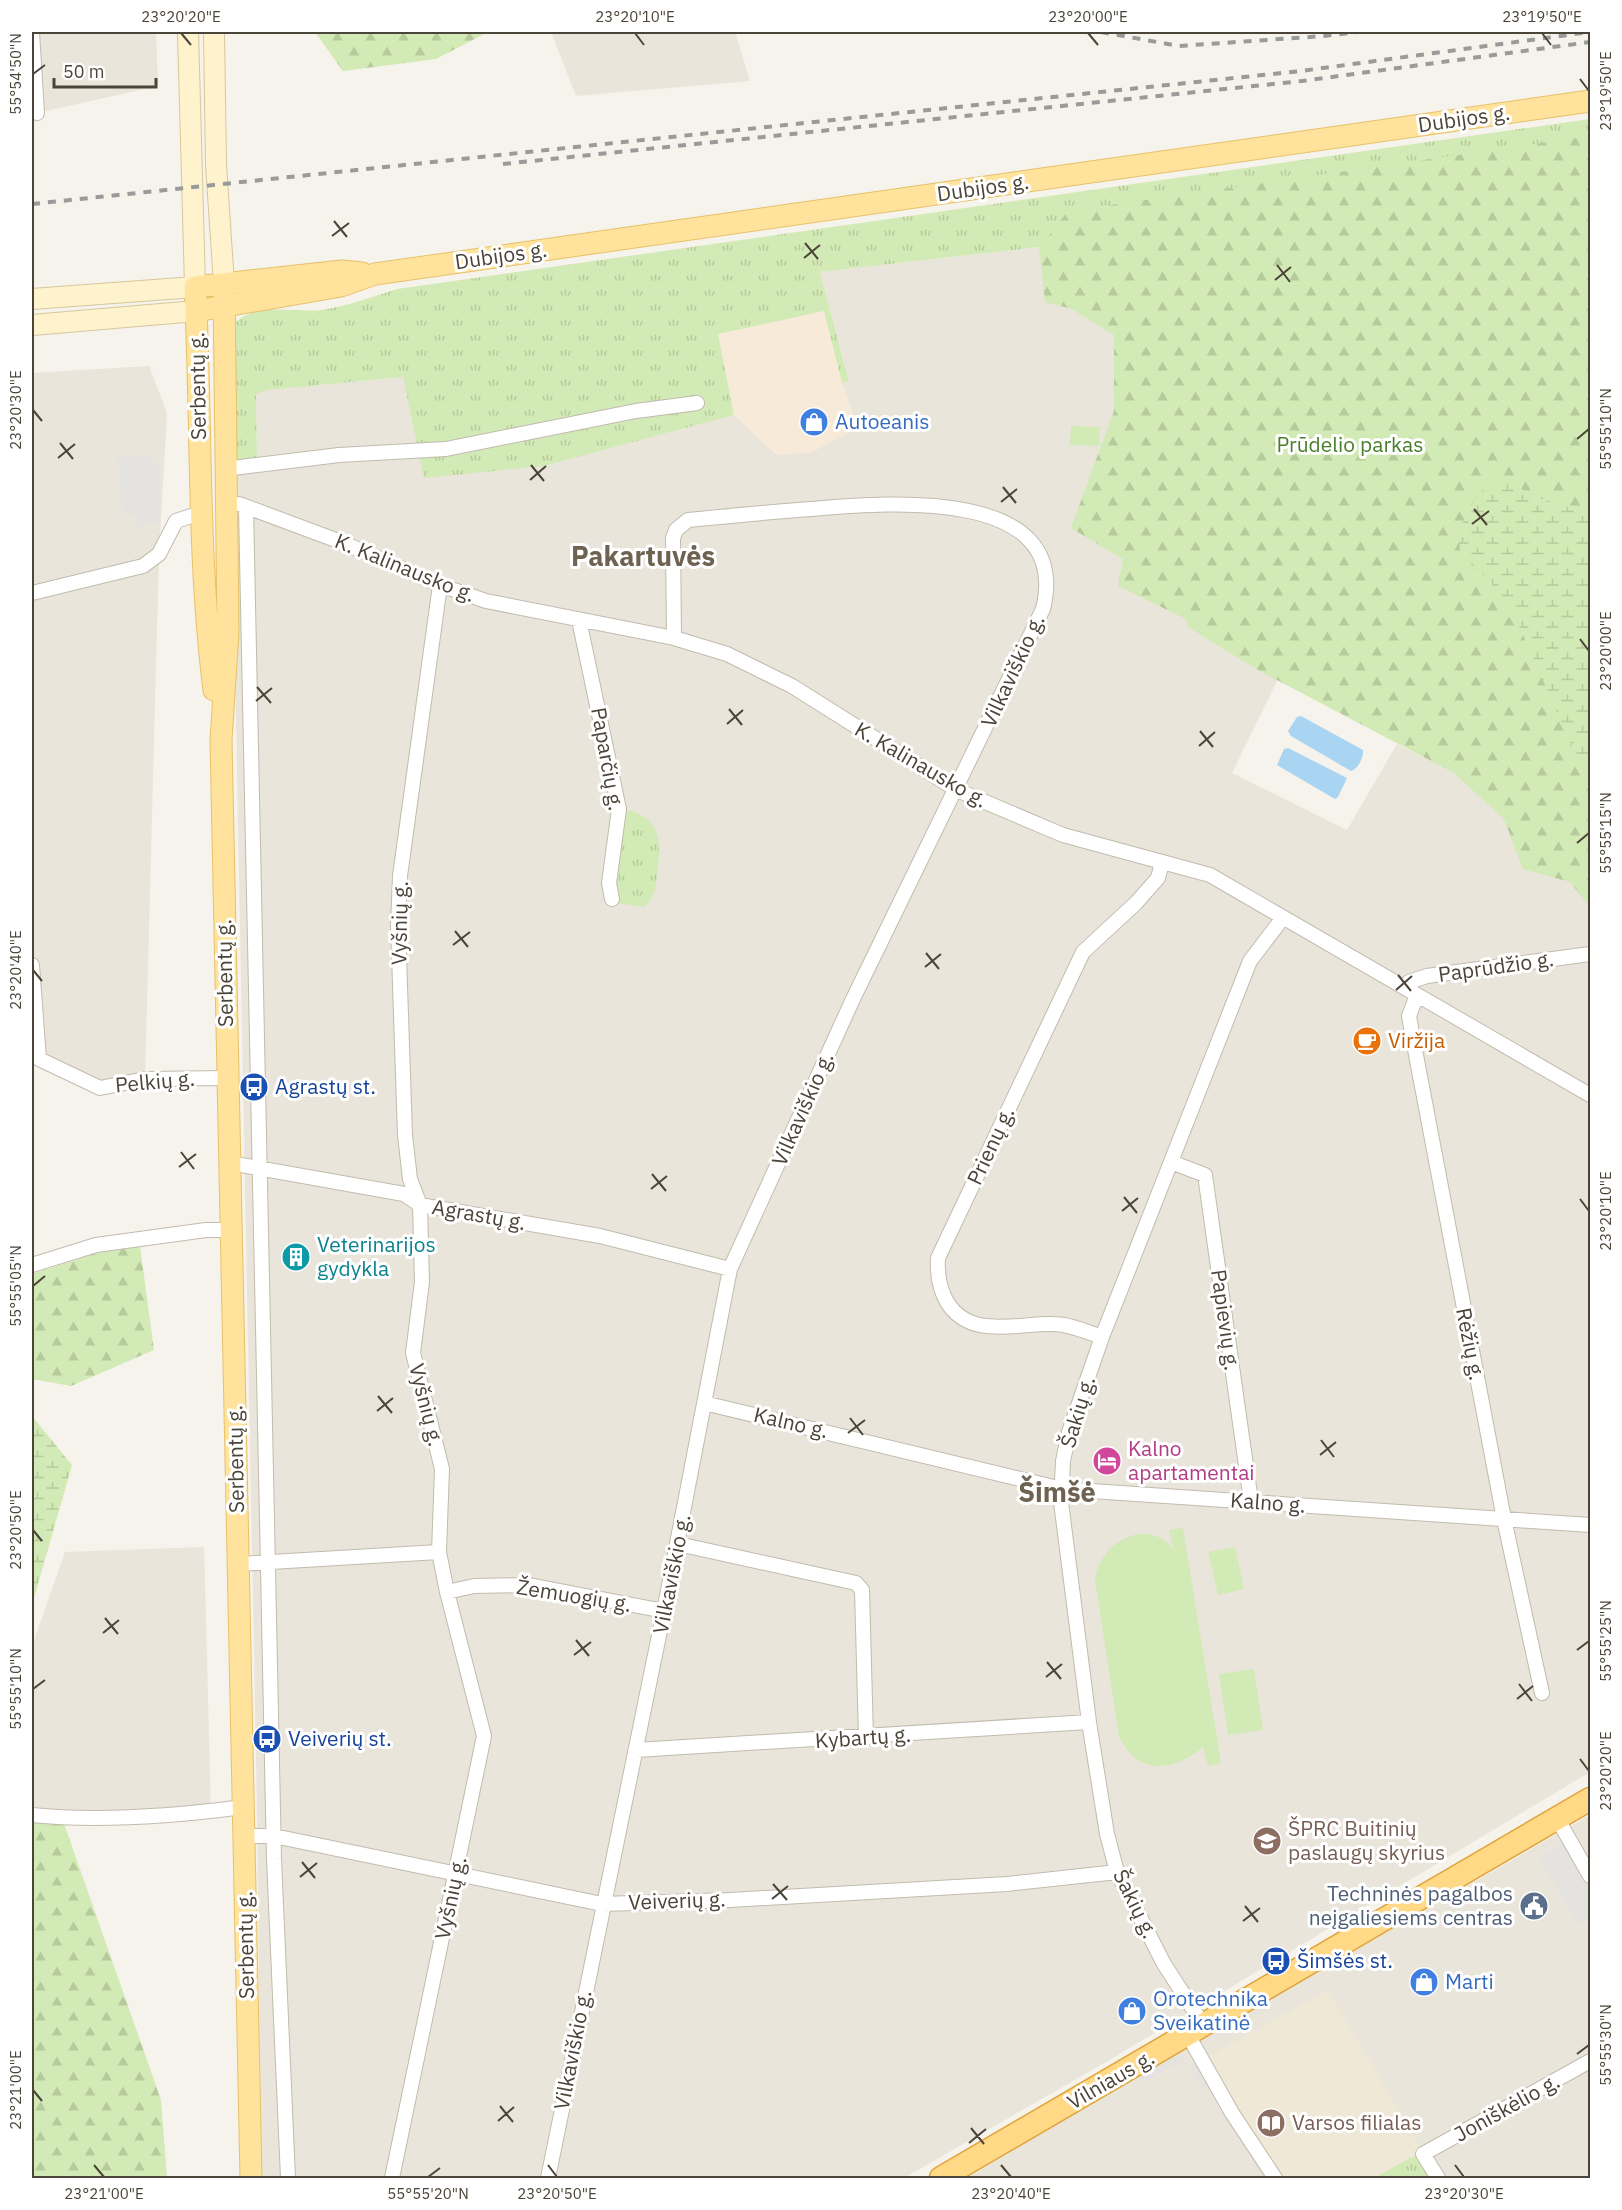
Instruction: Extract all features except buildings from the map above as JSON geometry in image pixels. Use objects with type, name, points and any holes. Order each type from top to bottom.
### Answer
[{"type":"highway","name":"Vilniaus g.","points":[[941,2178],[1590,1799]]},
{"type":"main road","name":"Serbentų g.","points":[[188,32],[200,513],[207,635],[221,740]]},
{"type":"main road","name":"Serbentų g.","points":[[214,32],[216,165],[225,307],[224,469],[228,633],[221,740],[251,2178]]},
{"type":"main road","name":"Dubijos g.","points":[[32,325],[225,307],[341,286],[375,274],[1590,101]]},
{"type":"main road","name":"Dubijos g.","points":[[32,299],[342,272],[375,274]]},
{"type":"street","points":[[32,32],[33,117]]},
{"type":"street","points":[[224,469],[339,455],[446,449],[636,411],[697,403]]},
{"type":"street","name":"K. Kalinausko g.","points":[[225,500],[341,542],[440,585],[486,601],[674,638],[727,654],[792,686],[957,790],[1063,835],[1210,875],[1282,919],[1590,1095]]},
{"type":"street","name":"Vilkaviškio g.","points":[[548,2178],[602,1904],[678,1544],[730,1269],[853,999],[957,790],[1043,609],[1047,591],[1042,564],[1036,548],[1007,524],[988,516],[916,503],[871,504],[688,520],[676,530],[673,538],[674,638]]},
{"type":"street","points":[[246,507],[274,1836],[288,2178]]},
{"type":"street","points":[[32,593],[143,566],[159,554],[176,521],[200,513]]},
{"type":"street","name":"Vyšnių g.","points":[[392,2178],[484,1736],[439,1552],[442,1469],[413,1353],[422,1282],[420,1205],[410,1179],[405,1135],[398,925],[400,876],[440,585]]},
{"type":"street","name":"Paparčių g.","points":[[579,620],[619,809],[609,883],[612,899]]},
{"type":"street","name":"Prienų g.","points":[[1102,1337],[1056,1323],[988,1327],[965,1321],[949,1305],[940,1289],[938,1258],[1083,952],[1136,903],[1158,878],[1162,863]]},
{"type":"street","name":"Šakių g.","points":[[1275,2178],[1233,2113],[1164,1964],[1117,1872],[1107,1834],[1089,1722],[1061,1514],[1069,1432],[1102,1337],[1250,961],[1282,919]]},
{"type":"street","name":"Paprūdžio g.","points":[[1411,992],[1409,982],[1427,976],[1590,954]]},
{"type":"street","name":"Pelkių g.","points":[[32,965],[39,1059],[100,1088],[145,1079],[227,1078]]},
{"type":"street","name":"Rėžių g.","points":[[1411,992],[1409,1016],[1504,1519],[1542,1693]]},
{"type":"street","name":"Papievių g.","points":[[1171,1161],[1205,1175],[1251,1502]]},
{"type":"street","name":"Agrastų g.","points":[[230,1162],[404,1194],[420,1205],[600,1236],[730,1269]]},
{"type":"street","points":[[32,1265],[96,1245],[206,1230],[231,1230]]},
{"type":"street","name":"Kalno g.","points":[[704,1403],[1062,1489],[1590,1525]]},
{"type":"street","points":[[678,1544],[856,1583],[862,1590],[866,1738]]},
{"type":"street","points":[[238,1564],[439,1552]]},
{"type":"street","name":"Žemuogių g.","points":[[447,1592],[474,1586],[529,1586],[664,1611]]},
{"type":"street","name":"Kybartų g.","points":[[636,1750],[866,1738],[1089,1722]]},
{"type":"street","points":[[32,1815],[62,1818],[211,1811],[243,1807]]},
{"type":"street","points":[[1557,1818],[1590,1876]]},
{"type":"street","name":"Veiverių g.","points":[[244,1836],[274,1836],[602,1904],[976,1886],[1117,1872]]},
{"type":"street","name":"Joniškėlio g.","points":[[1438,2178],[1424,2154],[1590,2061]]},
{"type":"shaded area","points":[[32,32],[156,32],[158,86],[37,113],[32,123]]},
{"type":"shaded area","points":[[551,32],[735,32],[750,81],[576,96]]},
{"type":"shaded area","points":[[1040,247],[1045,301],[1072,309],[1114,335],[1114,411],[1071,528],[1123,559],[1118,586],[1186,619],[1188,627],[1258,670],[1278,679],[1232,773],[1347,830],[1397,744],[1454,773],[1504,819],[1523,869],[1570,882],[1590,907],[1590,1772],[1106,2062],[904,2178],[261,2178],[257,1810],[231,461],[257,458],[256,394],[268,390],[403,377],[544,466],[734,415],[777,455],[858,428],[842,383],[849,380],[820,272]]},
{"type":"shaded area","points":[[824,311],[842,383],[858,428],[812,452],[777,455],[734,415],[718,334]]},
{"type":"shaded area","points":[[149,366],[167,413],[159,554],[145,1079],[100,1088],[32,1054],[32,373]]},
{"type":"shaded area","points":[[118,456],[150,457],[159,467],[160,522],[137,527],[137,514],[122,514]]},
{"type":"shaded area","points":[[204,1547],[211,1811],[32,1815],[32,1646],[65,1552]]},
{"type":"shaded area","points":[[1590,1815],[1590,2178],[967,2178],[1138,2076]]},
{"type":"shaded area","points":[[1574,1836],[1590,1865],[1590,1918],[1578,1925],[1539,1857]]},
{"type":"shaded area","points":[[1328,1990],[1438,2178],[1275,2178],[1202,2060]]},
{"type":"shaded area","points":[[1181,2053],[1185,2059],[1143,2083],[1139,2076]]},
{"type":"shaded area","points":[[1202,2060],[1215,2082],[1203,2089],[1190,2067]]},
{"type":"green space","points":[[315,32],[488,32],[436,59],[343,71]]},
{"type":"green space","name":"Prūdelio parkas","points":[[1590,119],[1590,907],[1570,882],[1523,869],[1504,819],[1454,773],[1258,670],[1188,627],[1186,619],[1118,586],[1123,559],[1071,528],[1114,411],[1114,335],[1072,309],[1045,302],[1039,247],[820,272],[849,381],[842,383],[824,311],[718,334],[734,415],[544,466],[424,478],[403,377],[268,390],[256,394],[257,458],[231,461],[233,325],[252,313],[263,310],[321,310],[350,304],[397,289]]},
{"type":"green space","name":"Prūdelio parkas","points":[[1590,136],[1590,514],[1533,496],[1510,482],[1460,550],[1509,603],[1572,746],[1590,777],[1590,907],[1570,882],[1523,869],[1504,819],[1454,773],[1258,670],[1188,627],[1186,619],[1118,586],[1123,559],[1071,528],[1114,411],[1114,335],[1072,309],[1045,302],[1040,247],[1068,211]]},
{"type":"green space","points":[[1071,426],[1100,427],[1099,446],[1070,445]]},
{"type":"green space","points":[[1493,481],[1510,482],[1533,496],[1590,514],[1590,777],[1572,746],[1509,603],[1460,550],[1459,530],[1476,496]]},
{"type":"green space","points":[[619,809],[643,816],[656,830],[659,862],[655,888],[651,900],[644,907],[616,903],[610,891]]},
{"type":"green space","points":[[140,1246],[154,1350],[71,1386],[32,1379],[32,1274],[97,1253]]},
{"type":"green space","points":[[32,1416],[72,1465],[32,1605]]},
{"type":"green space","points":[[1183,1528],[1221,1763],[1208,1766],[1203,1747],[1180,1761],[1157,1766],[1136,1759],[1119,1737],[1095,1580],[1098,1567],[1105,1555],[1125,1538],[1138,1534],[1150,1534],[1162,1539],[1173,1549],[1169,1530]]},
{"type":"green space","points":[[1235,1547],[1244,1589],[1218,1595],[1208,1552]]},
{"type":"green space","points":[[1254,1669],[1263,1730],[1228,1735],[1219,1674]]},
{"type":"green space","points":[[32,1815],[62,1818],[161,2100],[167,2178],[32,2178]]},
{"type":"green space","points":[[1423,2154],[1438,2178],[1374,2178],[1410,2158]]},
{"type":"water","points":[[1301,716],[1363,750],[1356,768],[1351,771],[1291,736],[1288,731],[1297,717]]},
{"type":"water","points":[[1288,748],[1347,778],[1338,797],[1335,799],[1277,765],[1284,749]]},
{"type":"railway","points":[[1101,32],[1179,46],[1358,32]]},
{"type":"railway","points":[[32,204],[1301,71],[1590,32]]},
{"type":"railway","points":[[503,164],[1302,81],[1590,42]]},
{"type":"place","name":"Autoeanis","points":[[814,422]]},
{"type":"place","name":"Viržija","points":[[1367,1041]]},
{"type":"place","name":"Agrastų st.","points":[[254,1087]]},
{"type":"place","name":"Veterinarijos gydykla","points":[[296,1257]]},
{"type":"place","name":"Kalno apartamentai","points":[[1107,1461]]},
{"type":"place","name":"Veiverių st.","points":[[267,1739]]},
{"type":"place","name":"ŠPRC Buitinių paslaugų skyrius","points":[[1267,1841]]},
{"type":"place","name":"Techninės pagalbos neįgaliesiems centras","points":[[1534,1906]]},
{"type":"place","name":"Šimšės st.","points":[[1276,1961]]},
{"type":"place","name":"Marti","points":[[1424,1982]]},
{"type":"place","name":"Orotechnika Sveikatinė","points":[[1132,2011]]},
{"type":"place","name":"Varsos filialas","points":[[1271,2123]]},
{"type":"district","name":"Pakartuvės","points":[[643,557]]},
{"type":"district","name":"Šimšė","points":[[1057,1493]]}]
